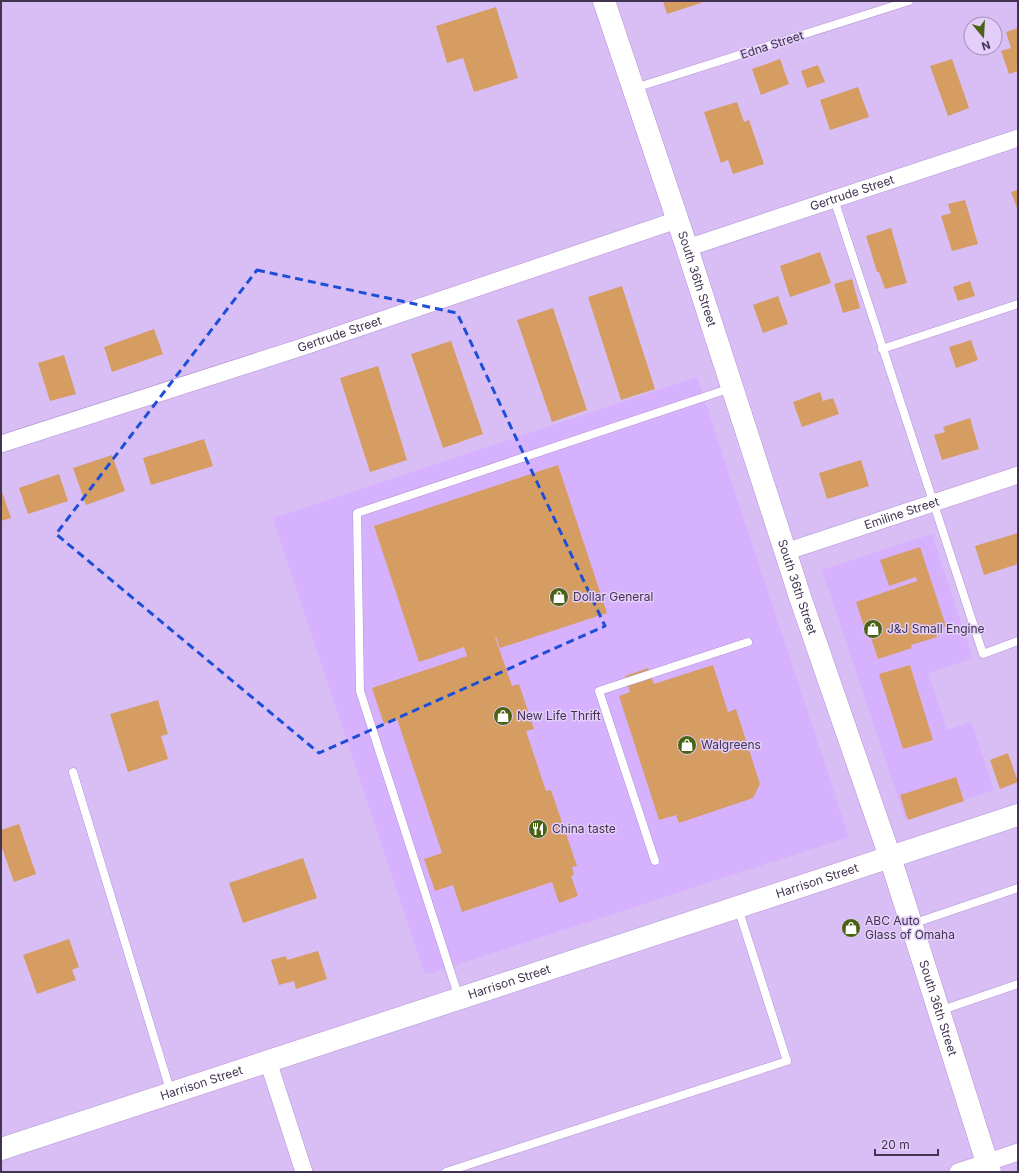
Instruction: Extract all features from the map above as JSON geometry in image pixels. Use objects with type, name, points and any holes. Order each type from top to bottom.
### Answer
[{"type":"main road","name":"South 36th Street","points":[[604,1],[687,248],[785,552],[890,857],[989,1167]]},
{"type":"main road","name":"Harrison Street","points":[[1,1149],[1018,815]]},
{"type":"street","name":"Gertrude Street","points":[[687,248],[1018,138]]},
{"type":"street","name":"Gertrude Street","points":[[1,444],[302,347],[677,220]]},
{"type":"street","name":"Emiline Street","points":[[785,552],[1018,475]]},
{"type":"street","points":[[268,1061],[304,1172]]},
{"type":"street","points":[[958,1172],[989,1167],[1018,1152]]},
{"type":"lane","name":"Edna Street","points":[[634,89],[909,1]]},
{"type":"lane","points":[[834,199],[983,654],[1018,641]]},
{"type":"lane","points":[[882,349],[1018,304]]},
{"type":"lane","points":[[459,999],[360,691],[357,513],[731,387]]},
{"type":"lane","points":[[655,861],[599,691],[748,642]]},
{"type":"lane","points":[[74,772],[171,1093]]},
{"type":"lane","points":[[912,925],[1018,888]]},
{"type":"lane","points":[[446,1172],[787,1061],[737,907]]},
{"type":"lane","points":[[939,1012],[1018,984]]},
{"type":"highlighted area","points":[[257,270],[457,313],[605,626],[319,753],[56,534]]},
{"type":"shaded area","points":[[697,377],[849,837],[425,975],[273,518]]},
{"type":"shaded area","points":[[932,534],[973,658],[928,673],[947,730],[971,722],[994,790],[905,819],[822,570]]},
{"type":"building","points":[[663,1],[700,1],[701,3],[667,14]]},
{"type":"building","points":[[496,7],[518,78],[474,92],[463,58],[447,63],[436,26]]},
{"type":"building","points":[[1018,28],[1018,71],[1009,74],[1003,56],[1003,50],[1011,48],[1006,32]]},
{"type":"building","points":[[780,59],[789,84],[761,95],[752,69]]},
{"type":"building","points":[[952,59],[969,108],[948,116],[930,66]]},
{"type":"building","points":[[818,65],[825,82],[807,88],[801,71]]},
{"type":"building","points":[[858,87],[869,117],[830,130],[820,100]]},
{"type":"building","points":[[737,102],[744,122],[749,120],[764,164],[733,174],[728,160],[721,163],[704,112]]},
{"type":"building","points":[[1018,190],[1018,211],[1011,192]]},
{"type":"building","points":[[965,200],[978,244],[952,251],[941,216],[951,213],[948,204]]},
{"type":"building","points":[[891,228],[907,283],[885,289],[879,272],[877,272],[866,236]]},
{"type":"building","points":[[820,252],[831,283],[790,297],[780,266]]},
{"type":"building","points":[[852,279],[860,308],[843,313],[834,284]]},
{"type":"building","points":[[970,281],[975,296],[958,301],[953,287]]},
{"type":"building","points":[[622,286],[655,389],[621,400],[588,297]]},
{"type":"building","points":[[778,296],[788,324],[763,333],[753,305]]},
{"type":"building","points":[[553,308],[587,410],[552,422],[517,320]]},
{"type":"building","points":[[154,329],[163,354],[112,372],[104,347]]},
{"type":"building","points":[[971,340],[978,360],[956,368],[949,347]]},
{"type":"building","points":[[451,341],[483,434],[443,448],[411,354]]},
{"type":"building","points":[[64,355],[76,394],[50,401],[38,363]]},
{"type":"building","points":[[378,366],[407,460],[370,472],[340,378]]},
{"type":"building","points":[[820,392],[823,401],[833,398],[839,414],[802,427],[793,402]]},
{"type":"building","points":[[970,418],[979,449],[942,460],[934,435],[945,432],[943,427]]},
{"type":"building","points":[[204,439],[213,466],[151,485],[143,458]]},
{"type":"building","points":[[112,455],[125,491],[86,505],[73,468]]},
{"type":"building","points":[[861,460],[869,486],[827,499],[819,473]]},
{"type":"building","points":[[558,465],[607,613],[500,648],[495,637],[512,686],[519,684],[534,729],[526,731],[546,791],[551,790],[577,866],[572,867],[574,875],[571,876],[578,896],[559,903],[552,882],[462,912],[453,885],[435,891],[424,859],[442,853],[397,719],[384,724],[372,688],[467,656],[464,647],[419,662],[374,526]]},
{"type":"building","points":[[59,474],[68,501],[28,514],[19,488]]},
{"type":"building","points":[[1,492],[11,518],[1,521]]},
{"type":"building","points":[[1018,533],[1018,564],[984,575],[975,546]]},
{"type":"building","points":[[920,547],[946,626],[935,630],[937,637],[911,645],[912,648],[878,659],[869,632],[866,633],[856,602],[917,581],[916,577],[889,586],[880,560]]},
{"type":"building","name":"Walgreens","points":[[713,665],[728,712],[736,709],[760,784],[753,798],[679,823],[676,815],[659,820],[619,696],[630,692],[625,676],[648,668],[654,684]]},
{"type":"building","points":[[910,665],[933,740],[903,749],[879,674]]},
{"type":"building","points":[[158,700],[168,734],[161,736],[168,759],[128,772],[110,714]]},
{"type":"building","points":[[1008,753],[1018,782],[1000,789],[990,760]]},
{"type":"building","points":[[956,777],[964,801],[908,820],[900,795]]},
{"type":"building","points":[[19,824],[36,874],[14,882],[1,845],[1,830]]},
{"type":"building","points":[[303,858],[317,898],[243,923],[229,883]]},
{"type":"building","points":[[69,939],[79,967],[72,970],[76,980],[37,994],[23,955]]},
{"type":"building","points":[[318,951],[327,979],[296,989],[294,981],[279,985],[271,960],[286,956],[287,960]]},
{"type":"place","name":"Dollar General","points":[[559,597]]},
{"type":"place","name":"J&J Small Engine","points":[[873,629]]},
{"type":"place","name":"New Life Thrift","points":[[503,716]]},
{"type":"place","name":"Walgreens","points":[[687,745]]},
{"type":"place","name":"China taste","points":[[538,829]]},
{"type":"place","name":"ABC Auto Glass of Omaha","points":[[851,928]]}]
